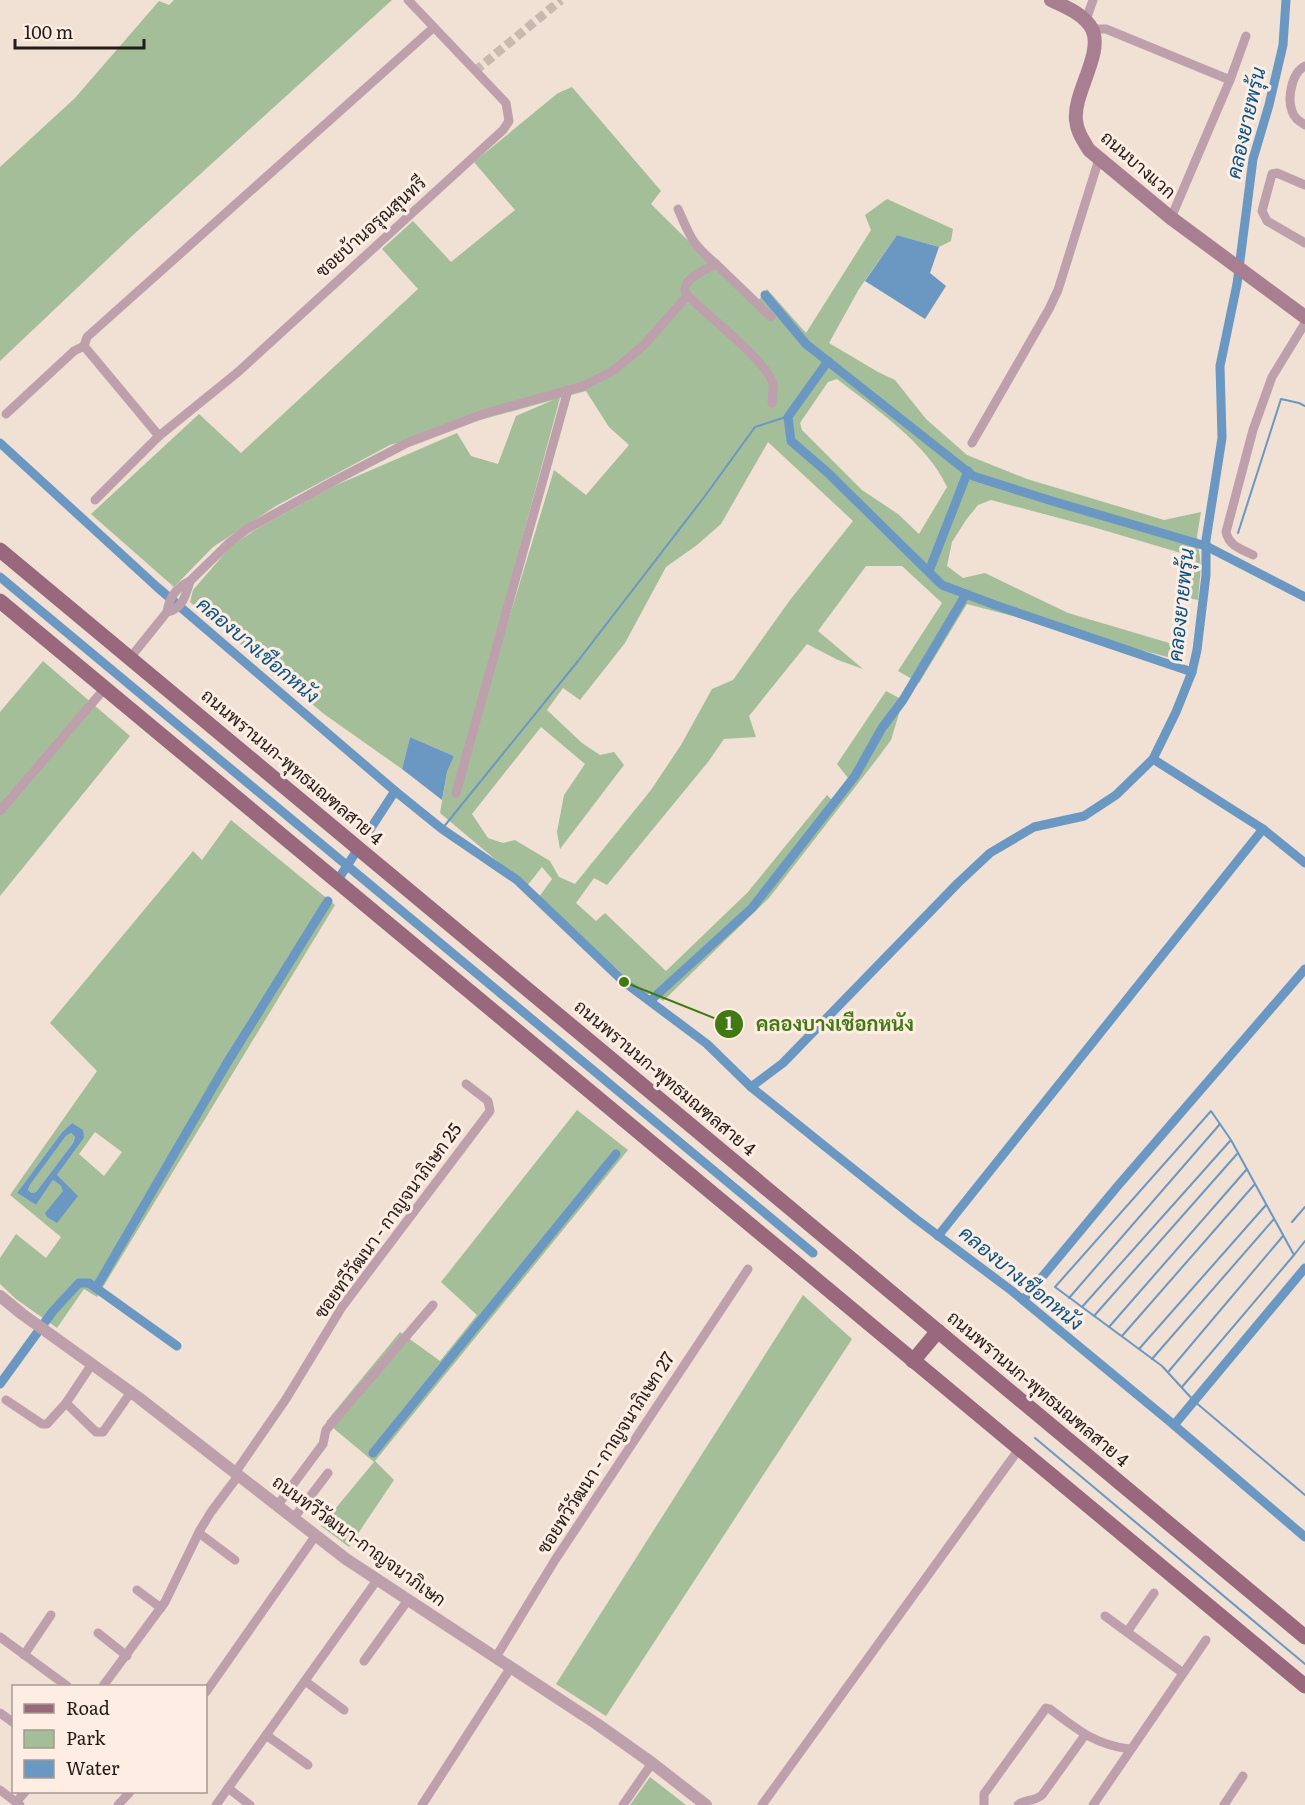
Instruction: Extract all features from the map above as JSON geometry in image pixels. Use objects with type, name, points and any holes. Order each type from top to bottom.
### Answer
[{"type":"main road","points":[[1051,0],[1076,12],[1089,25]]},
{"type":"main road","name":"ถนนบางแวก","points":[[1089,25],[1095,37],[1093,52],[1076,106],[1076,121],[1080,135],[1089,150],[1171,218],[1305,317]]},
{"type":"main road","name":"ถนนพรานนก-พุทธมณฑลสาย 4","points":[[0,549],[1305,1637]]},
{"type":"main road","points":[[0,601],[1305,1686]]},
{"type":"main road","points":[[914,1361],[938,1331]]},
{"type":"street","name":"ซอยบ้านอรุณสุนทรี","points":[[94,500],[159,436],[238,372],[503,130],[509,121],[506,103],[408,0]]},
{"type":"street","points":[[1093,0],[1089,25],[1106,29],[1230,80]]},
{"type":"street","points":[[6,414],[74,351],[84,345],[87,337],[100,323],[433,28]]},
{"type":"street","points":[[1171,218],[1230,80],[1246,36]]},
{"type":"street","points":[[1305,66],[1295,76],[1291,109],[1295,117],[1305,124]]},
{"type":"street","points":[[972,442],[1058,290],[1099,159]]},
{"type":"street","points":[[1305,185],[1277,173],[1272,174],[1262,211],[1267,221],[1305,243]]},
{"type":"street","points":[[678,209],[689,237],[696,247],[771,317]]},
{"type":"street","points":[[716,264],[691,279],[684,289],[687,296],[722,326],[768,374],[773,385],[772,403]]},
{"type":"street","points":[[130,658],[169,610],[182,603],[187,585],[221,550],[247,529],[406,443],[483,414],[596,381],[644,345],[687,296]]},
{"type":"street","points":[[1253,555],[1234,546],[1228,540],[1226,532],[1253,430],[1272,377],[1305,323]]},
{"type":"street","points":[[84,345],[159,436]]},
{"type":"street","points":[[456,793],[568,390]]},
{"type":"street","points":[[0,811],[105,688]]},
{"type":"street","name":"ซอยทวีวัฒนา - กาญจนาภิเษก 25","points":[[105,1685],[161,1608],[211,1512],[286,1399],[342,1307],[490,1111],[488,1101],[466,1084]]},
{"type":"street","name":"ซอยทวีวัฒนา - กาญจนาภิเษก 27","points":[[496,1658],[555,1560],[748,1269]]},
{"type":"street","name":"ถนนทวีวัฒนา-กาญจนาภิเษก","points":[[0,1296],[131,1392],[293,1519],[377,1580],[511,1667],[652,1763],[706,1805]]},
{"type":"street","points":[[277,1506],[323,1444],[326,1430],[433,1305]]},
{"type":"street","points":[[6,1400],[42,1424],[51,1422],[93,1364]]},
{"type":"street","points":[[66,1403],[96,1432],[100,1433],[131,1392]]},
{"type":"street","points":[[762,1805],[1019,1449]]},
{"type":"street","points":[[293,1519],[328,1473]]},
{"type":"street","points":[[199,1533],[235,1560]]},
{"type":"street","points":[[207,1691],[316,1535]]},
{"type":"street","points":[[216,1805],[377,1580]]},
{"type":"street","points":[[137,1590],[161,1608]]},
{"type":"street","points":[[1126,1632],[1154,1593]]},
{"type":"street","points":[[364,1661],[408,1600]]},
{"type":"street","points":[[24,1655],[51,1615]]},
{"type":"street","points":[[1105,1616],[1184,1673]]},
{"type":"street","points":[[98,1633],[127,1656]]},
{"type":"street","points":[[0,1637],[66,1685]]},
{"type":"street","points":[[1093,1805],[1206,1640]]},
{"type":"street","points":[[422,1805],[511,1667]]},
{"type":"street","points":[[305,1681],[344,1710]]},
{"type":"street","points":[[984,1805],[984,1794],[1046,1708],[1084,1735],[1105,1745],[1130,1749]]},
{"type":"street","points":[[266,1735],[308,1765]]},
{"type":"street","points":[[1018,1805],[1021,1802],[1035,1801],[1042,1795],[1084,1735]]},
{"type":"street","points":[[623,1805],[652,1763]]},
{"type":"street","points":[[1224,1805],[1243,1776]]},
{"type":"street","points":[[228,1788],[250,1805]]},
{"type":"street","points":[[0,1790],[18,1804]]},
{"type":"street","points":[[119,1805],[128,1793]]},
{"type":"green space","points":[[174,0],[392,0],[132,236],[0,361],[0,167],[75,98],[159,1],[169,5]]},
{"type":"green space","points":[[572,87],[661,191],[651,204],[754,306],[767,289],[806,333],[871,230],[865,215],[887,199],[953,229],[951,241],[939,247],[897,235],[859,289],[829,343],[895,380],[926,419],[967,455],[1027,479],[1164,520],[1201,512],[1197,536],[1201,566],[1198,600],[1182,597],[1189,574],[1181,553],[991,500],[978,505],[966,520],[952,542],[947,566],[963,578],[985,573],[1068,613],[1176,645],[1175,659],[967,604],[919,683],[898,671],[942,603],[902,566],[866,566],[818,631],[863,669],[838,660],[807,644],[749,716],[756,737],[724,739],[708,762],[607,885],[594,878],[576,903],[596,921],[605,913],[666,971],[748,892],[827,795],[832,800],[848,778],[837,764],[886,691],[903,700],[891,740],[769,898],[663,1001],[652,993],[645,995],[539,897],[552,879],[542,867],[527,886],[440,813],[447,772],[454,756],[410,737],[402,769],[324,714],[190,602],[193,590],[232,545],[260,527],[334,486],[457,433],[471,456],[498,464],[516,416],[553,400],[390,445],[276,506],[213,547],[174,587],[91,514],[199,414],[241,453],[418,289],[382,249],[413,221],[451,262],[515,210],[474,162],[558,93]],"holes":[[[837,379],[914,442],[927,456],[947,487],[919,534],[898,514],[862,490],[802,430],[800,423],[828,382]],[[586,391],[609,427],[629,445],[586,495],[554,470],[487,691],[469,737],[560,398]],[[768,442],[853,521],[790,600],[733,680],[712,689],[681,745],[651,790],[575,884],[559,877],[550,861],[515,840],[503,843],[488,838],[472,814],[541,727],[585,764],[564,795],[557,832],[560,849],[624,765],[614,752],[600,755],[582,743],[547,710],[563,688],[580,700],[625,643],[666,567],[721,524]]]},
{"type":"green space","points":[[43,661],[130,736],[0,896],[0,712]]},
{"type":"green space","points":[[231,820],[335,905],[97,1297],[84,1289],[57,1328],[16,1299],[0,1284],[0,1258],[16,1234],[46,1258],[61,1237],[10,1195],[97,1071],[50,1023],[193,851],[202,860]],"holes":[[[72,1123],[84,1138],[57,1175],[72,1205],[61,1186],[53,1180],[36,1205],[17,1193],[62,1132]],[[95,1132],[122,1152],[104,1176],[79,1154]]]},
{"type":"green space","points":[[577,1110],[628,1150],[375,1461],[394,1480],[349,1547],[321,1526],[374,1462],[326,1422],[400,1332],[440,1361],[477,1315],[441,1282]]},
{"type":"green space","points":[[71,1133],[75,1137],[73,1143],[36,1192],[32,1193],[28,1190],[30,1185],[66,1136]]},
{"type":"green space","points":[[803,1295],[852,1339],[606,1716],[556,1684]]},
{"type":"green space","points":[[650,1777],[686,1805],[630,1805]]},
{"type":"water","points":[[897,235],[939,247],[930,273],[946,286],[925,319],[865,281]]},
{"type":"water","points":[[410,737],[454,756],[447,772],[442,800],[402,769]]},
{"type":"water","points":[[72,1123],[83,1130],[84,1138],[57,1175],[78,1196],[57,1223],[45,1213],[63,1191],[61,1186],[53,1180],[36,1205],[17,1193],[62,1132]],"holes":[[[71,1133],[75,1137],[73,1143],[36,1192],[32,1193],[28,1190],[66,1136]]]},
{"type":"waterway","name":"คลองยายพรุ้น","points":[[751,1087],[783,1063],[990,853],[1034,827],[1084,816],[1116,795],[1153,759],[1176,712],[1192,672],[1197,650],[1206,575],[1206,540],[1222,438],[1220,366],[1237,284],[1253,159],[1283,45],[1286,0]]},
{"type":"waterway","points":[[765,295],[806,344],[973,476],[1206,546],[1305,597]]},
{"type":"waterway","points":[[828,361],[788,417],[791,441],[827,472],[942,585],[1192,672]]},
{"type":"waterway","points":[[1238,533],[1281,399],[1305,406]]},
{"type":"waterway","points":[[442,829],[578,661],[755,427],[789,416]]},
{"type":"waterway","name":"คลองบางเชือกหนัง","points":[[0,443],[157,587],[395,791],[442,829],[517,880],[624,982],[707,1044],[751,1087],[916,1219],[1012,1291],[1305,1537]]},
{"type":"waterway","points":[[929,571],[968,471]]},
{"type":"waterway","points":[[0,577],[813,1253]]},
{"type":"waterway","points":[[650,1001],[752,908],[855,776],[882,728],[903,700],[966,594]]},
{"type":"waterway","points":[[1153,759],[1263,829],[1305,863]]},
{"type":"waterway","points":[[369,831],[395,791]]},
{"type":"waterway","points":[[938,1236],[1263,829]]},
{"type":"waterway","points":[[341,875],[354,855]]},
{"type":"waterway","points":[[96,1288],[227,1063],[328,901]]},
{"type":"waterway","points":[[1023,1300],[1116,1188],[1305,969]]},
{"type":"waterway","points":[[1182,1387],[1294,1255],[1231,1140],[1211,1111],[1055,1287],[1162,1366],[1194,1401],[1305,1495]]},
{"type":"waterway","points":[[1069,1298],[1220,1124]]},
{"type":"waterway","points":[[1082,1307],[1230,1141]]},
{"type":"waterway","points":[[373,1453],[616,1154]]},
{"type":"waterway","points":[[1094,1316],[1237,1154]]},
{"type":"waterway","points":[[1109,1327],[1247,1169]]},
{"type":"waterway","points":[[1122,1336],[1254,1185]]},
{"type":"waterway","points":[[1139,1349],[1266,1205]]},
{"type":"waterway","points":[[1292,1222],[1305,1207]]},
{"type":"waterway","points":[[1152,1359],[1274,1219]]},
{"type":"waterway","points":[[1169,1371],[1283,1236]]},
{"type":"waterway","points":[[1294,1255],[1305,1241]]},
{"type":"waterway","points":[[1174,1425],[1305,1268]]},
{"type":"waterway","points":[[0,1384],[53,1311],[79,1283],[89,1283],[177,1346]]},
{"type":"waterway","points":[[1035,1438],[1305,1664]]},
{"type":"tunnel","points":[[475,71],[561,0]]},
{"type":"place","name":"คลองบางเชือกหนัง","points":[[624,982]]}]
